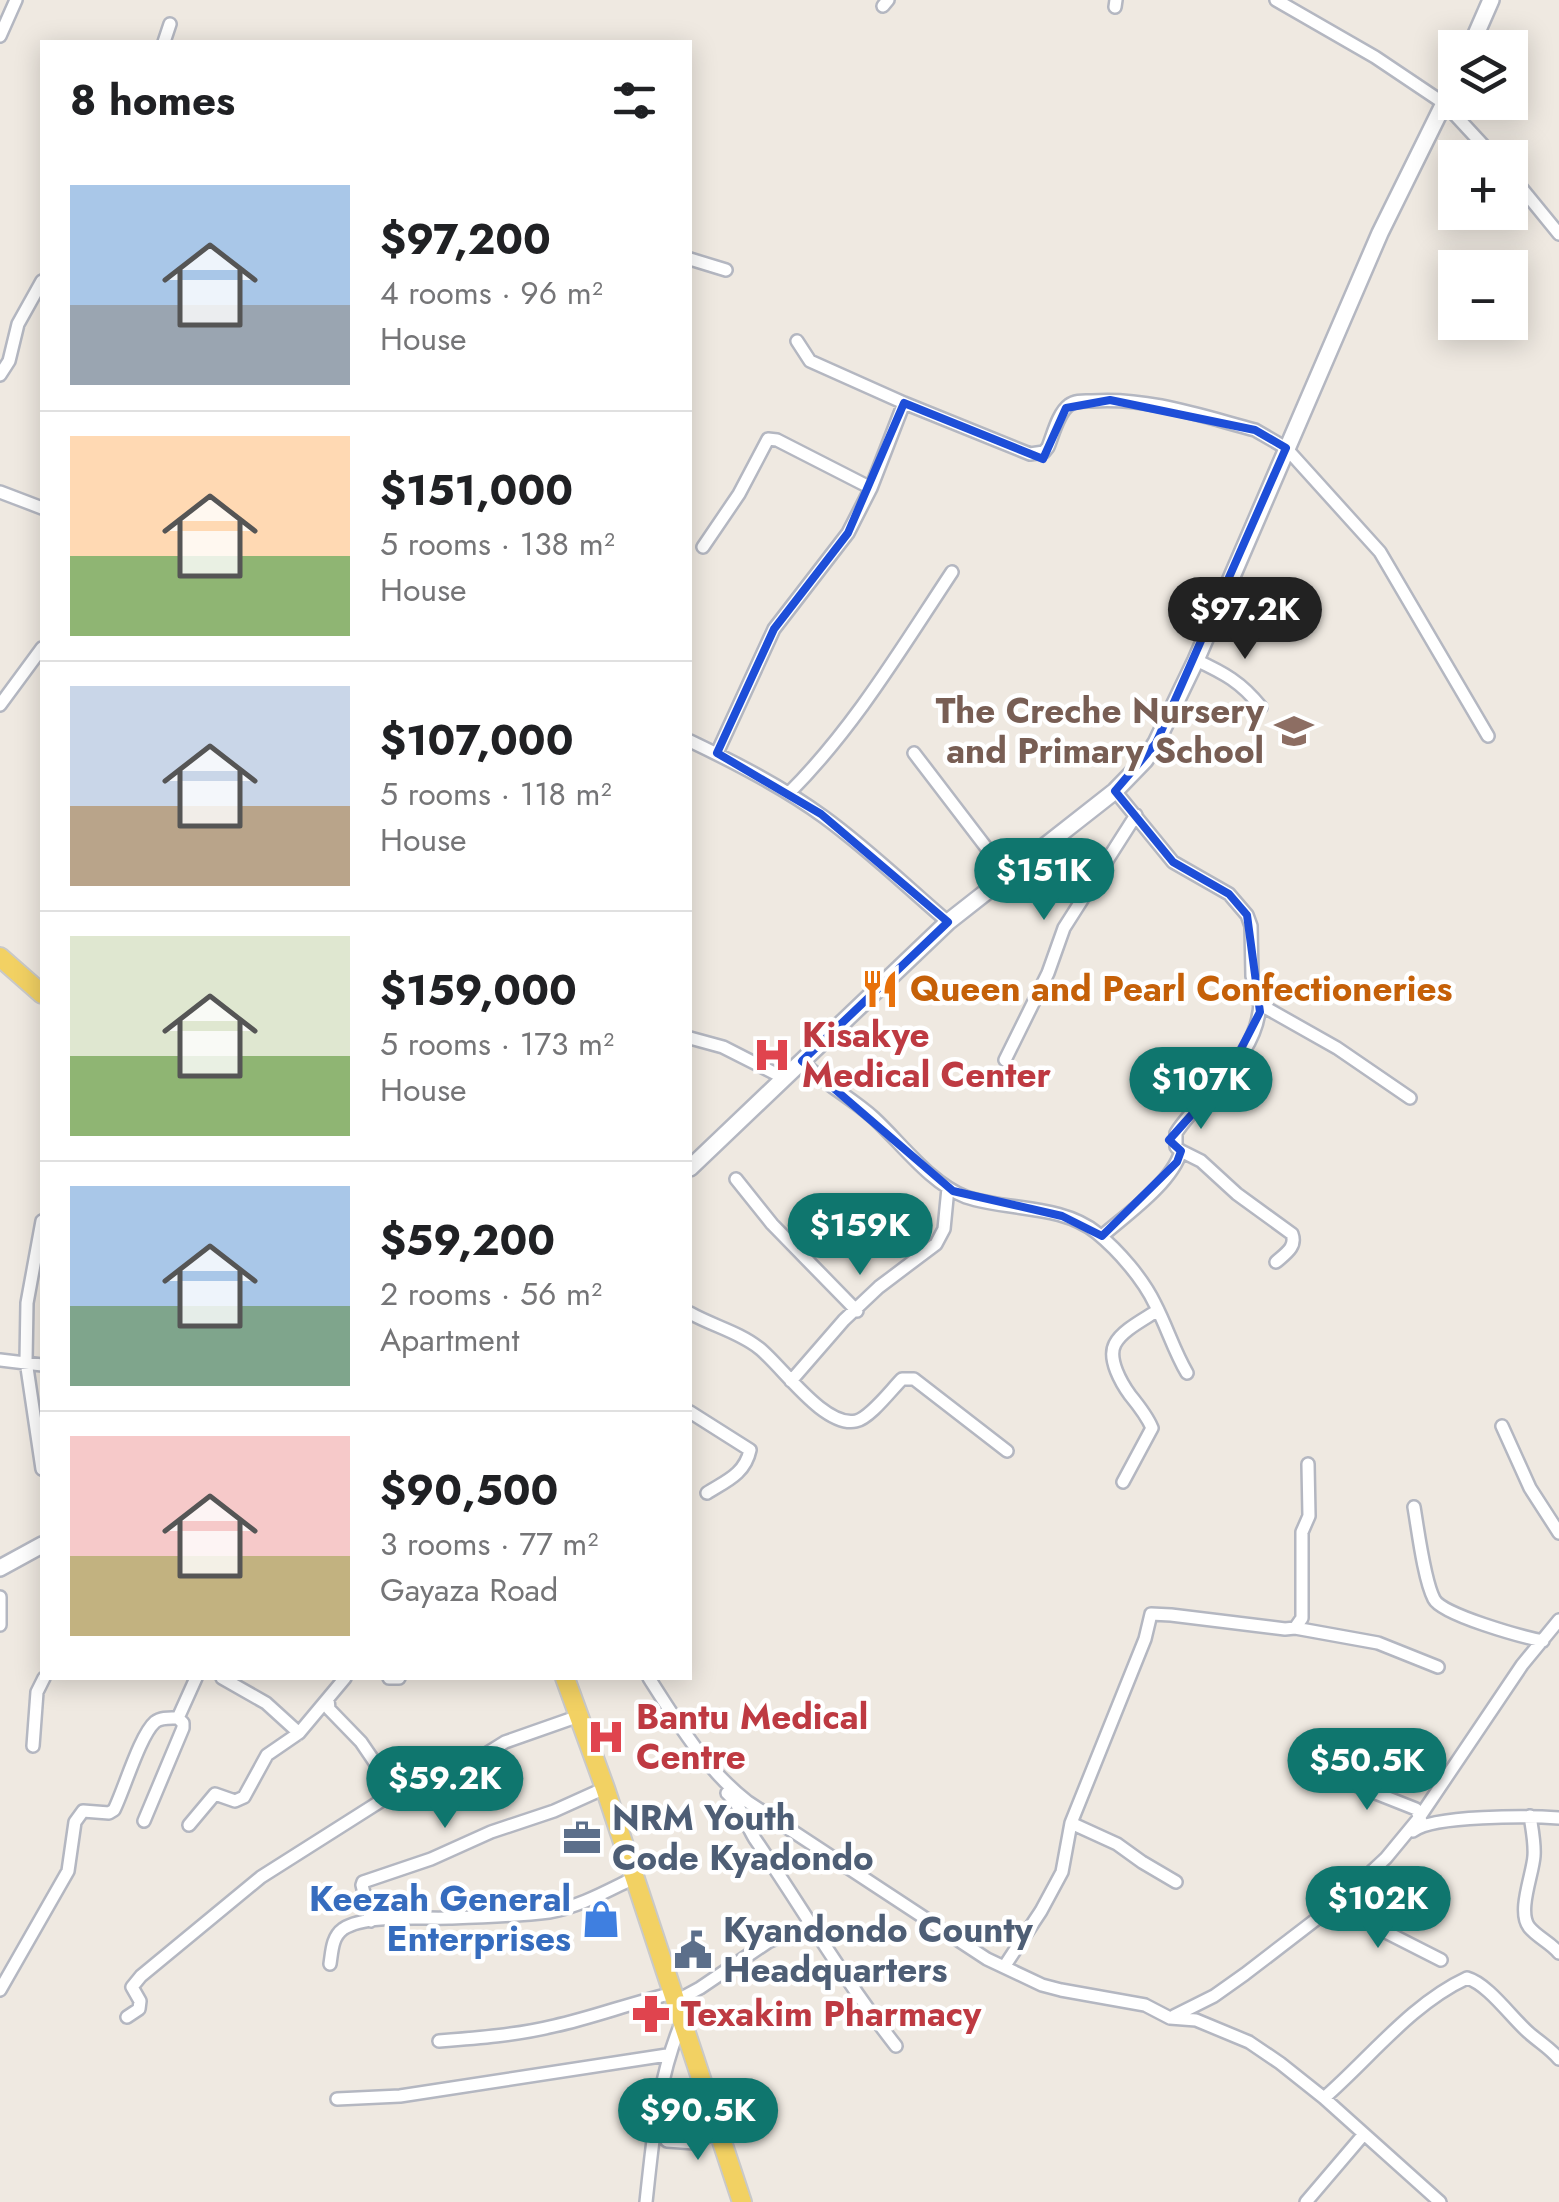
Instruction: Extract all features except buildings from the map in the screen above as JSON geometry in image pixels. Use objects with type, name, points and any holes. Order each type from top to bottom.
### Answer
[{"type":"main road","points":[[0,957],[40,992]]},
{"type":"main road","points":[[566,1680],[742,2202]]},
{"type":"street","points":[[0,36],[16,0]]},
{"type":"street","points":[[1276,0],[1375,57],[1438,99]]},
{"type":"street","points":[[1478,30],[1491,0]]},
{"type":"street","points":[[165,40],[170,24]]},
{"type":"street","points":[[692,1166],[948,922],[1115,791],[1145,760],[1196,660],[1380,234],[1438,118]]},
{"type":"street","points":[[1460,120],[1478,140]]},
{"type":"street","points":[[1528,196],[1559,234]]},
{"type":"street","points":[[692,259],[726,270]]},
{"type":"street","points":[[0,376],[9,361],[18,324],[40,285]]},
{"type":"street","points":[[797,341],[810,361],[1030,454],[1048,448],[1070,403],[1144,402],[1256,430],[1286,448],[1380,552],[1488,736]]},
{"type":"street","points":[[717,753],[774,630],[843,541],[871,488],[904,403]]},
{"type":"street","points":[[703,547],[739,494],[768,440],[776,440],[871,488]]},
{"type":"street","points":[[0,492],[40,507]]},
{"type":"street","points":[[789,793],[824,759],[853,722],[952,572]]},
{"type":"street","points":[[0,705],[40,651]]},
{"type":"street","points":[[1196,660],[1229,676],[1261,706]]},
{"type":"street","points":[[693,742],[789,793],[847,834],[948,922]]},
{"type":"street","points":[[914,754],[1008,876]]},
{"type":"street","points":[[1115,791],[1173,862],[1229,894],[1247,915],[1251,926],[1252,976],[1264,1005],[1257,1045]]},
{"type":"street","points":[[1005,1060],[1048,973],[1064,928],[1136,815]]},
{"type":"street","points":[[1264,1005],[1410,1098]]},
{"type":"street","points":[[1264,1005],[1228,1074],[1197,1105],[1174,1139],[1176,1147],[1201,1161],[1236,1194],[1292,1234],[1292,1246],[1276,1262]]},
{"type":"street","points":[[692,1039],[724,1047],[784,1078]]},
{"type":"street","points":[[802,1060],[812,1072],[874,1118],[948,1188],[986,1202],[1062,1216],[1102,1236],[1146,1287],[1187,1373]]},
{"type":"street","points":[[1102,1236],[1143,1201],[1172,1168],[1181,1150]]},
{"type":"street","points":[[736,1179],[772,1224],[857,1311]]},
{"type":"street","points":[[791,1381],[844,1320],[936,1244],[944,1229],[948,1188]]},
{"type":"street","points":[[40,1230],[26,1304],[26,1361],[40,1456]]},
{"type":"street","points":[[1123,1482],[1152,1428],[1121,1382],[1113,1349],[1129,1331],[1158,1310]]},
{"type":"street","points":[[692,1314],[760,1348],[829,1414],[849,1421],[860,1420],[902,1379],[914,1379],[1007,1451]]},
{"type":"street","points":[[0,1360],[40,1364]]},
{"type":"street","points":[[692,1413],[750,1450],[738,1474],[707,1493]]},
{"type":"street","points":[[1502,1426],[1530,1488],[1559,1533]]},
{"type":"street","points":[[1296,1628],[1302,1618],[1302,1532],[1308,1516],[1308,1464]]},
{"type":"street","points":[[1414,1507],[1436,1604],[1516,1636],[1542,1641]]},
{"type":"street","points":[[0,1568],[40,1547]]},
{"type":"street","points":[[0,1597],[0,1625]]},
{"type":"street","points":[[1004,1967],[1062,1872],[1071,1823],[1145,1639],[1151,1614],[1296,1628],[1378,1643],[1438,1667]]},
{"type":"street","points":[[1170,2018],[1229,1986],[1364,1880],[1421,1821],[1512,1680],[1559,1620]]},
{"type":"street","points":[[33,1746],[37,1692],[43,1680]]},
{"type":"street","points":[[178,1718],[195,1680]]},
{"type":"street","points":[[226,1680],[266,1703],[299,1733]]},
{"type":"street","points":[[189,1824],[215,1794],[235,1800],[244,1797],[267,1755],[299,1733],[343,1680]]},
{"type":"street","points":[[651,1680],[722,1789],[735,1800],[752,1835],[812,1923],[824,1948],[896,2046]]},
{"type":"street","points":[[328,1699],[330,1709],[361,1742],[395,1792]]},
{"type":"street","points":[[127,2018],[140,2006],[132,1987],[153,1964],[261,1877],[395,1792],[457,1772],[505,1742],[580,1716]]},
{"type":"street","points":[[0,1990],[68,1872],[79,1815],[83,1811],[114,1810],[153,1724],[162,1718],[178,1718],[183,1728],[144,1821]]},
{"type":"street","points":[[715,1773],[748,1802],[1004,1967],[1042,1985],[1145,2005],[1170,2018],[1196,2020],[1249,2042],[1324,2098],[1440,2202]]},
{"type":"street","points":[[1335,1777],[1416,1809],[1421,1821]]},
{"type":"street","points":[[372,1921],[364,1882],[605,1788]]},
{"type":"street","points":[[1530,1816],[1534,1852],[1525,1918],[1530,1928],[1559,1953]]},
{"type":"street","points":[[1421,1821],[1559,1818]]},
{"type":"street","points":[[1071,1823],[1117,1844],[1176,1882]]},
{"type":"street","points":[[330,1964],[338,1932],[358,1922],[548,1912],[572,1906],[634,1878]]},
{"type":"street","points":[[1340,1901],[1378,1928],[1441,1960]]},
{"type":"street","points":[[439,2041],[554,2026],[632,2003],[675,1997],[700,1988],[768,1942],[812,1923]]},
{"type":"street","points":[[1324,2098],[1404,2022],[1467,1978],[1480,1984],[1559,2059]]},
{"type":"street","points":[[646,2202],[658,2102],[668,2055],[682,2021]]},
{"type":"street","points":[[337,2099],[400,2096],[668,2055]]},
{"type":"street","points":[[667,2142],[696,2143],[718,2131]]},
{"type":"street","points":[[1306,2202],[1364,2134]]},
{"type":"highlighted area","points":[[1110,400],[1255,430],[1286,448],[1156,743],[1115,791],[1173,862],[1229,894],[1247,915],[1260,1012],[1228,1074],[1169,1140],[1181,1151],[1177,1162],[1102,1236],[1062,1216],[953,1191],[802,1061],[948,922],[821,814],[717,753],[774,629],[848,533],[904,403],[1043,459],[1066,408]]},
{"type":"place","name":"The Creche Nursery and Primary School","points":[[1294,731]]},
{"type":"place","name":"Queen and Pearl Confectioneries","points":[[880,989]]},
{"type":"place","name":"Kisakye Medical Center","points":[[772,1055]]},
{"type":"place","name":"Bantu Medical Centre","points":[[606,1737]]},
{"type":"place","name":"NRM Youth Code Kyadondo","points":[[582,1838]]},
{"type":"place","name":"Keezah General Enterprises","points":[[601,1919]]},
{"type":"place","name":"Kyandondo County Headquarters","points":[[693,1950]]},
{"type":"place","name":"Texakim Pharmacy","points":[[651,2014]]}]
